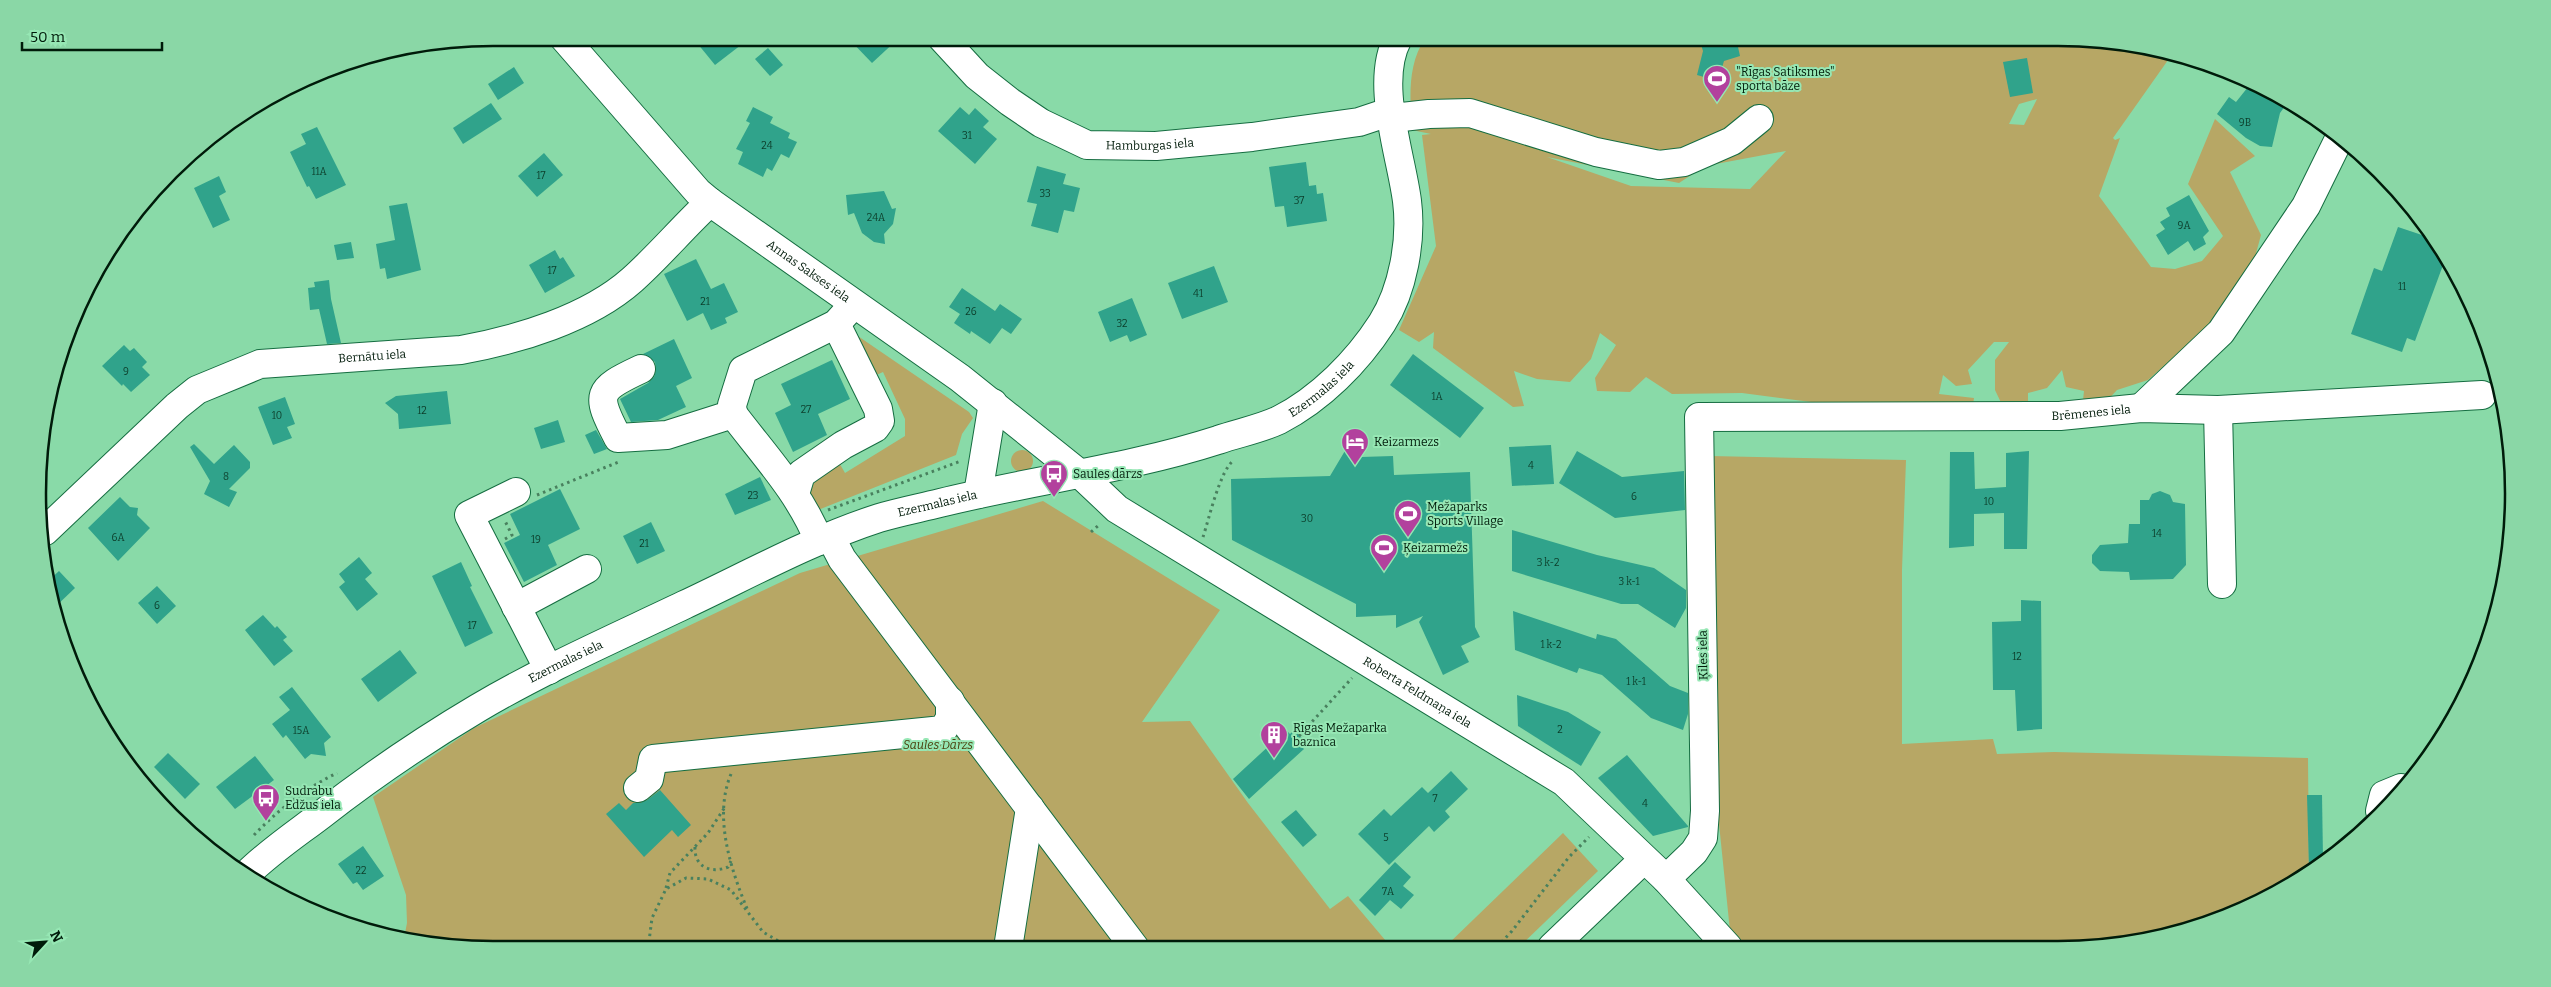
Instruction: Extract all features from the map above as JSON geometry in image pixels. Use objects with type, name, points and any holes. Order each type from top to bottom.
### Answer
[{"type":"street","name":"Annas Sakses iela","points":[[571,46],[698,192],[844,314],[960,378],[1080,474]]},
{"type":"street","name":"Hamburgas iela","points":[[949,46],[977,76],[1010,102],[1041,123],[1087,145],[1156,146],[1252,137],[1359,122],[1392,114],[1470,113],[1596,152],[1659,165],[1684,162],[1732,141],[1759,119]]},
{"type":"street","name":"Ezermalas iela","points":[[252,869],[267,856],[382,771],[479,707],[549,670],[825,540],[879,518],[978,494],[1080,474],[1193,448],[1277,420],[1321,392],[1361,351],[1384,320],[1399,285],[1406,246],[1407,203],[1392,114],[1389,75],[1394,46]]},
{"type":"street","points":[[2142,408],[2221,332],[2306,206],[2336,144]]},
{"type":"street","name":"Bernātu iela","points":[[48,529],[177,406],[197,390],[260,364],[460,350],[490,345],[544,328],[598,303],[631,281],[710,202]]},
{"type":"street","points":[[795,494],[801,474],[843,445],[874,428],[880,421],[878,409],[844,314],[743,370],[732,405],[733,414],[795,494],[825,540],[842,558],[1130,941]]},
{"type":"street","points":[[641,369],[611,383],[604,393],[603,410],[618,438],[667,436],[733,414]]},
{"type":"street","name":"Brēmenes iela","points":[[1699,417],[2060,416],[2142,408],[2218,410],[2482,395]]},
{"type":"street","points":[[978,494],[993,404]]},
{"type":"street","points":[[2218,410],[2222,584]]},
{"type":"street","name":"Ķīles iela","points":[[1666,879],[1694,852],[1703,838],[1705,811],[1699,417]]},
{"type":"street","name":"Roberta Feldmaņa iela","points":[[1080,474],[1117,508],[1564,782],[1666,879],[1723,941]]},
{"type":"street","points":[[524,495],[469,515],[549,670]]},
{"type":"street","points":[[516,606],[587,569]]},
{"type":"street","points":[[638,788],[649,779],[653,759],[943,730],[950,718],[950,701]]},
{"type":"street","points":[[1009,941],[1030,808]]},
{"type":"street","points":[[1558,941],[1644,859]]},
{"type":"path","points":[[2482,395],[2494,397]]},
{"type":"path","points":[[524,495],[629,457]]},
{"type":"path","points":[[1202,543],[1219,488],[1230,463],[1238,458]]},
{"type":"path","points":[[487,549],[512,535],[502,515]]},
{"type":"path","points":[[1299,736],[1355,675],[1363,658]]},
{"type":"path","points":[[726,785],[726,844],[750,916]]},
{"type":"path","points":[[649,941],[652,918],[666,889],[670,873],[708,834],[725,807]]},
{"type":"path","points":[[1503,941],[1569,857],[1604,821]]},
{"type":"path","points":[[695,847],[694,856],[700,866],[710,870],[728,867],[731,861]]},
{"type":"path","points":[[666,889],[686,878],[708,878],[731,890],[763,932],[778,941]]},
{"type":"green space","points":[[1421,46],[2058,46],[2116,50],[2145,55],[2168,60],[2113,138],[2115,140],[2120,138],[2099,196],[2151,267],[2175,269],[2202,261],[2223,236],[2188,184],[2215,119],[2255,156],[2230,172],[2261,235],[2252,268],[2218,310],[2221,324],[2175,356],[2148,380],[2117,390],[2103,405],[2082,410],[2084,391],[2066,387],[2062,370],[2047,388],[2028,393],[2028,413],[2005,411],[1995,390],[1995,360],[2009,342],[1994,342],[1968,370],[1972,384],[1956,386],[1943,375],[1939,394],[1974,398],[1973,405],[1827,404],[1742,393],[1672,394],[1646,377],[1630,392],[1597,391],[1595,378],[1616,345],[1600,333],[1591,359],[1570,382],[1537,379],[1514,371],[1524,406],[1513,407],[1433,348],[1434,332],[1419,342],[1399,330],[1436,246],[1422,135],[1431,134],[1412,130],[1411,82],[1415,60]],"holes":[[[2037,99],[2024,125],[2009,124],[2019,104]],[[1786,151],[1750,189],[1631,186],[1547,157],[1679,183],[1705,166]]]},
{"type":"green space","points":[[852,332],[969,412],[973,418],[962,434],[956,455],[813,512],[809,491],[823,469],[837,459],[845,473],[905,436],[905,419],[883,372],[872,377]]},
{"type":"green space","points":[[1022,450],[1032,457],[1033,461],[1026,471],[1022,472],[1012,465],[1011,461],[1018,451]]},
{"type":"green space","points":[[1710,456],[1906,460],[1902,570],[1902,744],[1993,739],[1997,754],[2054,752],[2308,758],[2309,863],[2281,881],[2229,907],[2173,926],[2116,937],[2058,941],[1741,941],[1730,931],[1714,775]]},
{"type":"green space","name":"Saules Dārzs","points":[[1043,501],[1220,610],[1142,722],[1190,721],[1248,803],[1330,909],[1348,896],[1386,941],[494,941],[464,940],[405,932],[407,923],[406,895],[373,797],[474,728],[800,573]]},
{"type":"green space","points":[[1563,833],[1598,871],[1525,941],[1451,941]]},
{"type":"building","points":[[700,46],[740,46],[715,65]]},
{"type":"building","points":[[856,46],[890,46],[872,63]]},
{"type":"building","points":[[1701,46],[1738,46],[1740,56],[1724,61],[1718,81],[1697,75],[1703,51]]},
{"type":"building","points":[[768,48],[783,65],[770,76],[755,59]]},
{"type":"building","points":[[2027,58],[2033,93],[2010,97],[2003,62]]},
{"type":"building","points":[[514,67],[524,83],[498,100],[488,84]]},
{"type":"building","points":[[2247,88],[2284,108],[2280,113],[2272,147],[2260,146],[2246,138],[2217,114],[2229,97],[2236,102]]},
{"type":"building","points":[[491,103],[502,119],[463,144],[453,128]]},
{"type":"building","points":[[753,107],[773,117],[770,123],[790,133],[788,138],[797,142],[789,158],[781,154],[772,171],[767,168],[763,177],[738,164],[743,152],[736,149],[750,123],[746,121]]},
{"type":"building","points":[[960,107],[969,115],[975,108],[989,121],[983,127],[997,139],[975,164],[938,131]]},
{"type":"building","points":[[317,127],[346,185],[316,199],[309,186],[307,187],[290,152],[306,144],[301,134]]},
{"type":"building","points":[[544,153],[563,175],[537,197],[518,176]]},
{"type":"building","points":[[1306,162],[1309,186],[1316,185],[1317,194],[1323,193],[1327,221],[1287,227],[1284,206],[1275,207],[1269,167]]},
{"type":"building","points":[[1037,166],[1066,174],[1063,184],[1080,188],[1074,212],[1064,210],[1058,233],[1031,226],[1037,204],[1027,202]]},
{"type":"building","points":[[219,176],[226,192],[219,196],[230,220],[213,228],[194,188]]},
{"type":"building","points":[[884,191],[892,209],[896,208],[893,224],[884,234],[885,244],[874,242],[862,233],[854,213],[848,215],[846,195]]},
{"type":"building","points":[[2189,195],[2209,231],[2203,237],[2206,244],[2194,251],[2188,241],[2168,255],[2156,235],[2165,229],[2160,222],[2170,216],[2166,208]]},
{"type":"building","points":[[407,203],[421,270],[387,279],[385,268],[380,269],[376,244],[395,240],[389,206]]},
{"type":"building","points":[[2398,227],[2422,235],[2443,266],[2415,341],[2407,338],[2402,352],[2351,334],[2374,268],[2382,271]]},
{"type":"building","points":[[351,242],[354,258],[337,260],[334,245]]},
{"type":"building","points":[[555,250],[560,259],[563,257],[575,276],[545,293],[529,265]]},
{"type":"building","points":[[696,259],[711,289],[724,283],[738,312],[725,318],[727,323],[711,330],[703,313],[687,321],[664,274]]},
{"type":"building","points":[[1214,266],[1228,302],[1182,319],[1168,283]]},
{"type":"building","points":[[329,280],[331,299],[341,343],[327,344],[319,309],[310,310],[308,288],[315,287],[314,282]]},
{"type":"building","points":[[962,288],[995,311],[1000,304],[1022,319],[1011,334],[1002,328],[990,344],[971,331],[970,334],[954,323],[960,314],[949,307]]},
{"type":"building","points":[[1132,298],[1147,335],[1130,342],[1127,335],[1110,342],[1098,312]]},
{"type":"building","points":[[674,339],[692,378],[676,386],[686,407],[658,420],[631,422],[620,399],[648,383],[654,377],[656,371],[655,362],[643,354]]},
{"type":"building","points":[[124,345],[130,351],[134,348],[147,362],[142,367],[150,375],[131,392],[123,384],[122,386],[102,366]]},
{"type":"building","points":[[1413,354],[1484,408],[1460,438],[1390,385]]},
{"type":"building","points":[[832,360],[850,399],[818,414],[827,435],[793,452],[775,413],[791,405],[781,384]]},
{"type":"building","points":[[447,391],[451,424],[399,429],[398,414],[385,403],[396,396]]},
{"type":"building","points":[[285,397],[295,424],[287,427],[292,438],[273,445],[258,407]]},
{"type":"building","points":[[558,420],[565,442],[541,449],[534,428]]},
{"type":"building","points":[[596,430],[607,449],[594,454],[585,435]]},
{"type":"building","name":"Ķeizarmežs","points":[[1352,439],[1361,457],[1393,456],[1394,475],[1470,472],[1475,627],[1480,637],[1461,646],[1469,662],[1443,675],[1419,622],[1423,616],[1396,628],[1396,615],[1356,617],[1356,604],[1232,540],[1231,479],[1330,476]]},
{"type":"building","points":[[194,444],[214,464],[234,445],[250,462],[250,468],[229,489],[237,492],[229,507],[204,494],[210,481],[190,447]]},
{"type":"building","points":[[1551,445],[1554,484],[1512,486],[1509,447]]},
{"type":"building","points":[[1577,451],[1622,477],[1684,471],[1685,510],[1615,518],[1559,483]]},
{"type":"building","points":[[2029,451],[2027,549],[2004,549],[2004,513],[1974,514],[1974,546],[1949,548],[1950,452],[1974,452],[1975,489],[2006,487],[2006,453]]},
{"type":"building","points":[[760,477],[771,500],[735,515],[725,494]]},
{"type":"building","points":[[560,489],[580,529],[548,545],[557,565],[524,582],[504,543],[520,535],[510,514]]},
{"type":"building","points":[[2160,491],[2170,495],[2173,502],[2185,504],[2186,565],[2173,579],[2130,580],[2129,572],[2100,571],[2092,563],[2092,555],[2100,545],[2128,543],[2129,524],[2140,524],[2140,500],[2149,500],[2152,494]]},
{"type":"building","points":[[120,497],[130,507],[138,508],[137,515],[150,528],[118,561],[88,528]]},
{"type":"building","points":[[651,522],[665,551],[637,564],[623,536]]},
{"type":"building","points":[[1512,530],[1597,555],[1654,568],[1686,590],[1686,608],[1675,628],[1638,604],[1621,604],[1512,571]]},
{"type":"building","points":[[359,557],[372,573],[365,579],[378,594],[357,611],[339,587],[345,582],[339,574]]},
{"type":"building","points":[[461,562],[472,586],[470,587],[493,633],[465,647],[432,576]]},
{"type":"building","points":[[59,571],[75,588],[60,603],[55,581],[54,576]]},
{"type":"building","points":[[157,586],[176,606],[157,624],[138,603]]},
{"type":"building","points":[[2021,600],[2041,601],[2042,729],[2017,731],[2015,690],[1993,690],[1992,622],[2021,621]]},
{"type":"building","points":[[1513,611],[1596,639],[1597,634],[1616,639],[1670,686],[1688,693],[1688,714],[1683,730],[1651,718],[1602,675],[1579,668],[1577,673],[1515,650]]},
{"type":"building","points":[[263,615],[287,637],[283,640],[293,651],[274,666],[245,630]]},
{"type":"building","points":[[400,650],[417,673],[378,702],[361,679]]},
{"type":"building","points":[[292,687],[331,737],[324,743],[326,756],[311,754],[305,759],[286,735],[283,738],[272,724],[290,710],[279,697]]},
{"type":"building","points":[[1517,695],[1568,712],[1601,732],[1581,766],[1518,726]]},
{"type":"building","name":"Rīgas Mežaparka baznīca","points":[[1286,730],[1290,734],[1294,730],[1304,740],[1299,744],[1304,749],[1249,799],[1233,779]]},
{"type":"building","points":[[168,753],[200,784],[185,799],[154,767]]},
{"type":"building","points":[[1627,755],[1688,827],[1653,836],[1598,778]]},
{"type":"building","points":[[255,756],[274,780],[235,809],[216,787]]},
{"type":"building","points":[[1451,771],[1468,789],[1445,811],[1450,817],[1434,832],[1429,826],[1389,865],[1358,834],[1384,809],[1391,816],[1422,787],[1428,793]]},
{"type":"building","points":[[660,790],[691,825],[678,837],[672,830],[644,857],[606,814],[619,803],[626,810],[633,803],[647,800]]},
{"type":"building","points":[[2307,795],[2322,795],[2323,853],[2309,863]]},
{"type":"building","points":[[1296,810],[1317,835],[1303,847],[1281,822]]},
{"type":"building","points":[[363,846],[384,876],[363,890],[357,882],[353,884],[338,864]]},
{"type":"building","points":[[1395,862],[1411,877],[1403,886],[1414,895],[1401,909],[1390,900],[1375,916],[1359,900]]},
{"type":"place","name":"\"Rīgas Satiksmes\" sporta bāze","points":[[1717,103]]},
{"type":"place","name":"Keizarmezs","points":[[1355,466]]},
{"type":"place","name":"Saules dārzs","points":[[1054,498]]},
{"type":"place","name":"Mežaparks Sports Village","points":[[1408,538]]},
{"type":"place","name":"Ķeizarmežs","points":[[1384,572]]},
{"type":"place","name":"Rīgas Mežaparka baznīca","points":[[1274,759]]},
{"type":"place","name":"Sudrabu Edžus iela","points":[[266,822]]}]
